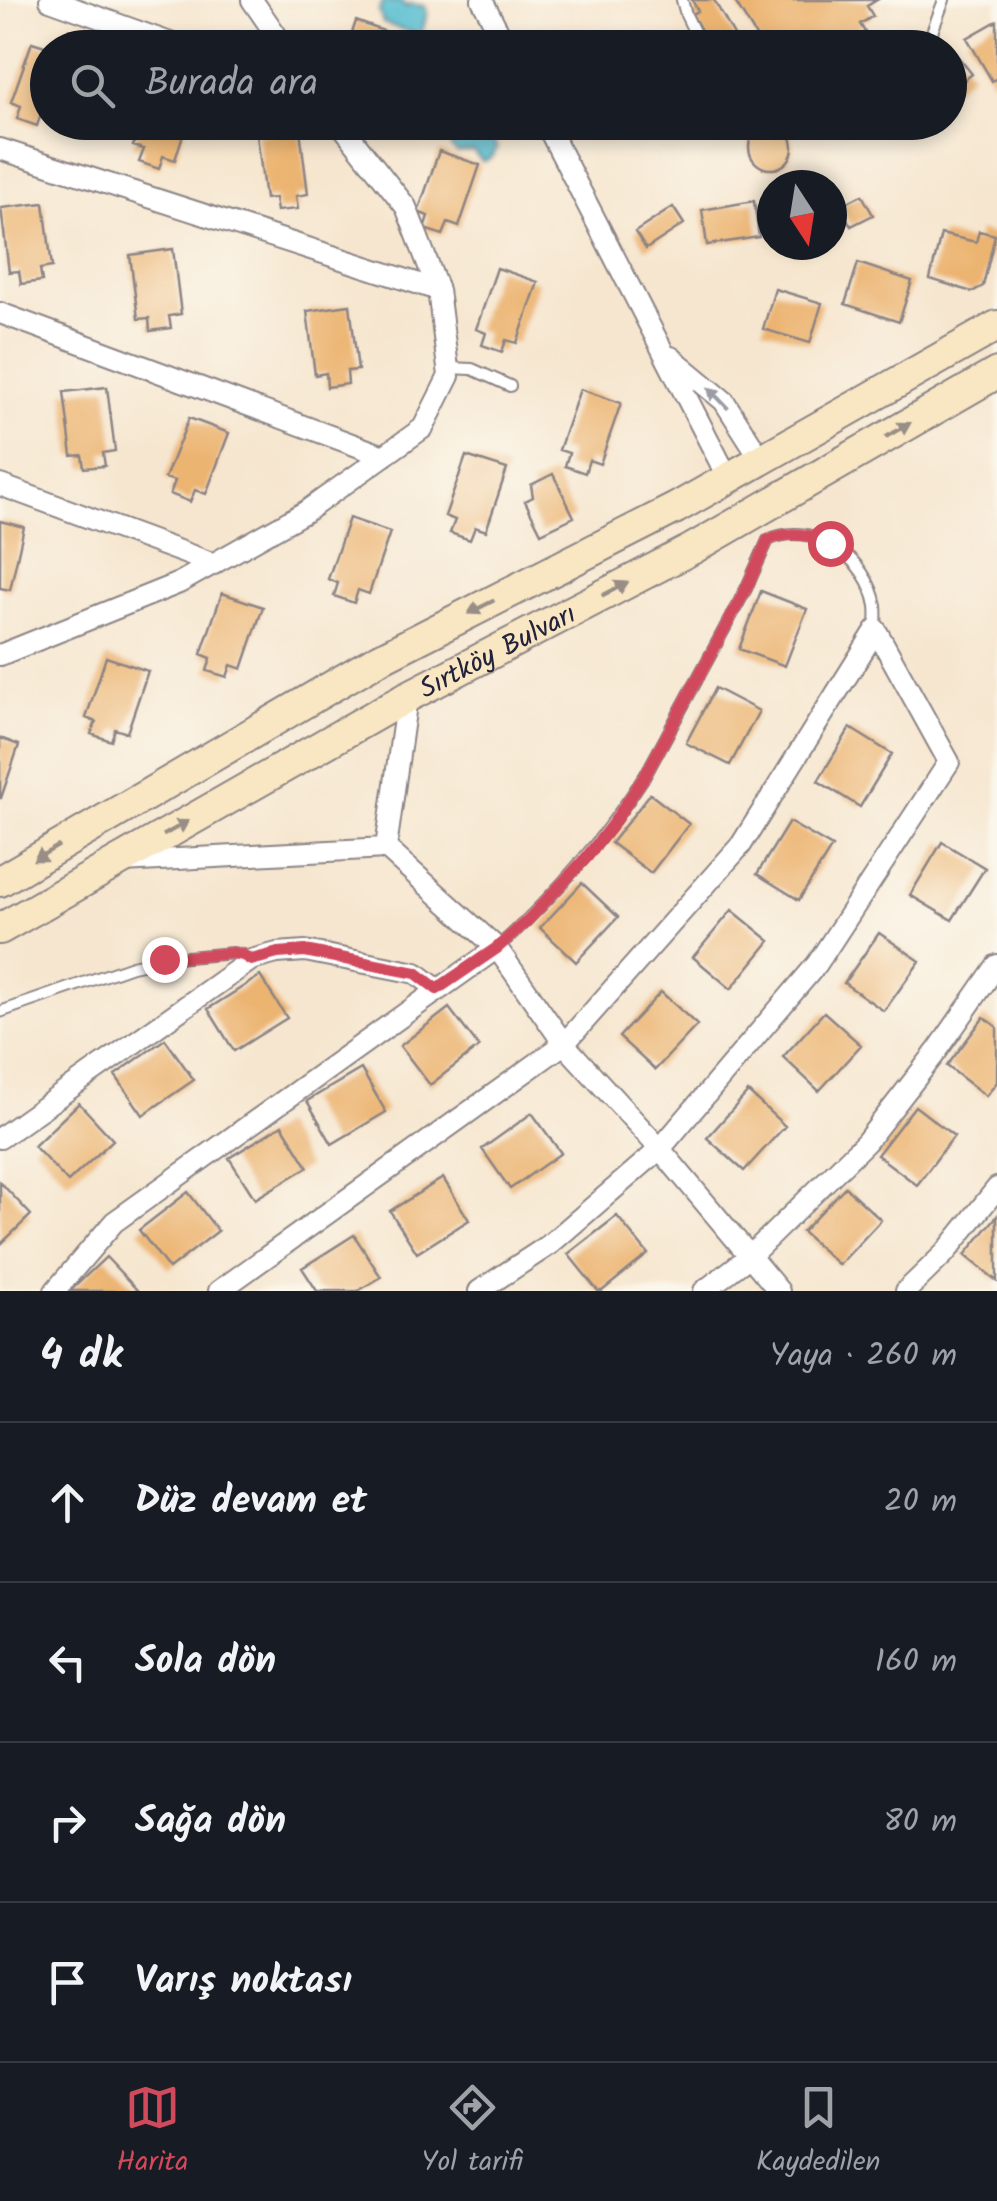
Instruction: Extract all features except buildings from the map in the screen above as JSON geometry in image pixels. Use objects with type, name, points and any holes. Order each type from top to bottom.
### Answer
[{"type":"main road","name":"Sırtköy Bulvarı","points":[[0,881],[377,660],[676,508],[997,326]]},
{"type":"main road","name":"Sırtköy Bulvarı","points":[[0,929],[406,697],[692,548],[997,374]]},
{"type":"street","points":[[50,0],[134,30]]},
{"type":"street","points":[[252,0],[273,30]]},
{"type":"street","points":[[482,0],[498,30]]},
{"type":"street","points":[[0,654],[179,583],[304,512],[423,428],[448,376],[438,290],[406,207],[353,140]]},
{"type":"street","points":[[555,140],[728,478]]},
{"type":"street","points":[[0,149],[438,290]]},
{"type":"street","points":[[0,313],[384,456]]},
{"type":"street","points":[[662,349],[724,400],[761,459]]},
{"type":"street","points":[[0,485],[214,564]]},
{"type":"street","points":[[219,1291],[564,1044],[740,846],[876,630],[949,762],[818,964],[660,1149],[549,1245],[479,1291]]},
{"type":"street","points":[[386,848],[406,697]]},
{"type":"street","points":[[115,862],[386,848],[497,948],[564,1044],[660,1149],[779,1291]]},
{"type":"street","points":[[55,1291],[114,1222],[497,948]]},
{"type":"street","points":[[0,1138],[251,960],[305,951],[416,973],[437,989]]},
{"type":"street","points":[[704,1291],[750,1256],[866,1142],[997,966]]},
{"type":"street","points":[[906,1291],[944,1253],[997,1188]]},
{"type":"lane","points":[[682,0],[693,30]]},
{"type":"lane","points":[[933,30],[944,0]]},
{"type":"lane","points":[[448,368],[472,370],[510,386]]},
{"type":"lane","points":[[497,948],[558,890],[630,800],[746,589],[768,540],[782,535],[816,536],[842,551],[863,575],[876,604],[876,630]]},
{"type":"lane","points":[[0,1012],[100,976],[164,959],[233,953],[251,960]]},
{"type":"water","points":[[383,2],[424,6],[427,13],[423,30],[403,30],[383,23],[379,10]]},
{"type":"water","points":[[452,140],[491,140],[497,147],[490,158],[482,161],[473,151],[457,153],[451,147]]},
{"type":"route","points":[[164,959],[233,953],[251,960],[305,951],[416,973],[437,989],[497,948],[528,920],[612,825],[646,774],[746,589],[768,540],[796,535],[816,536],[830,543]]}]
